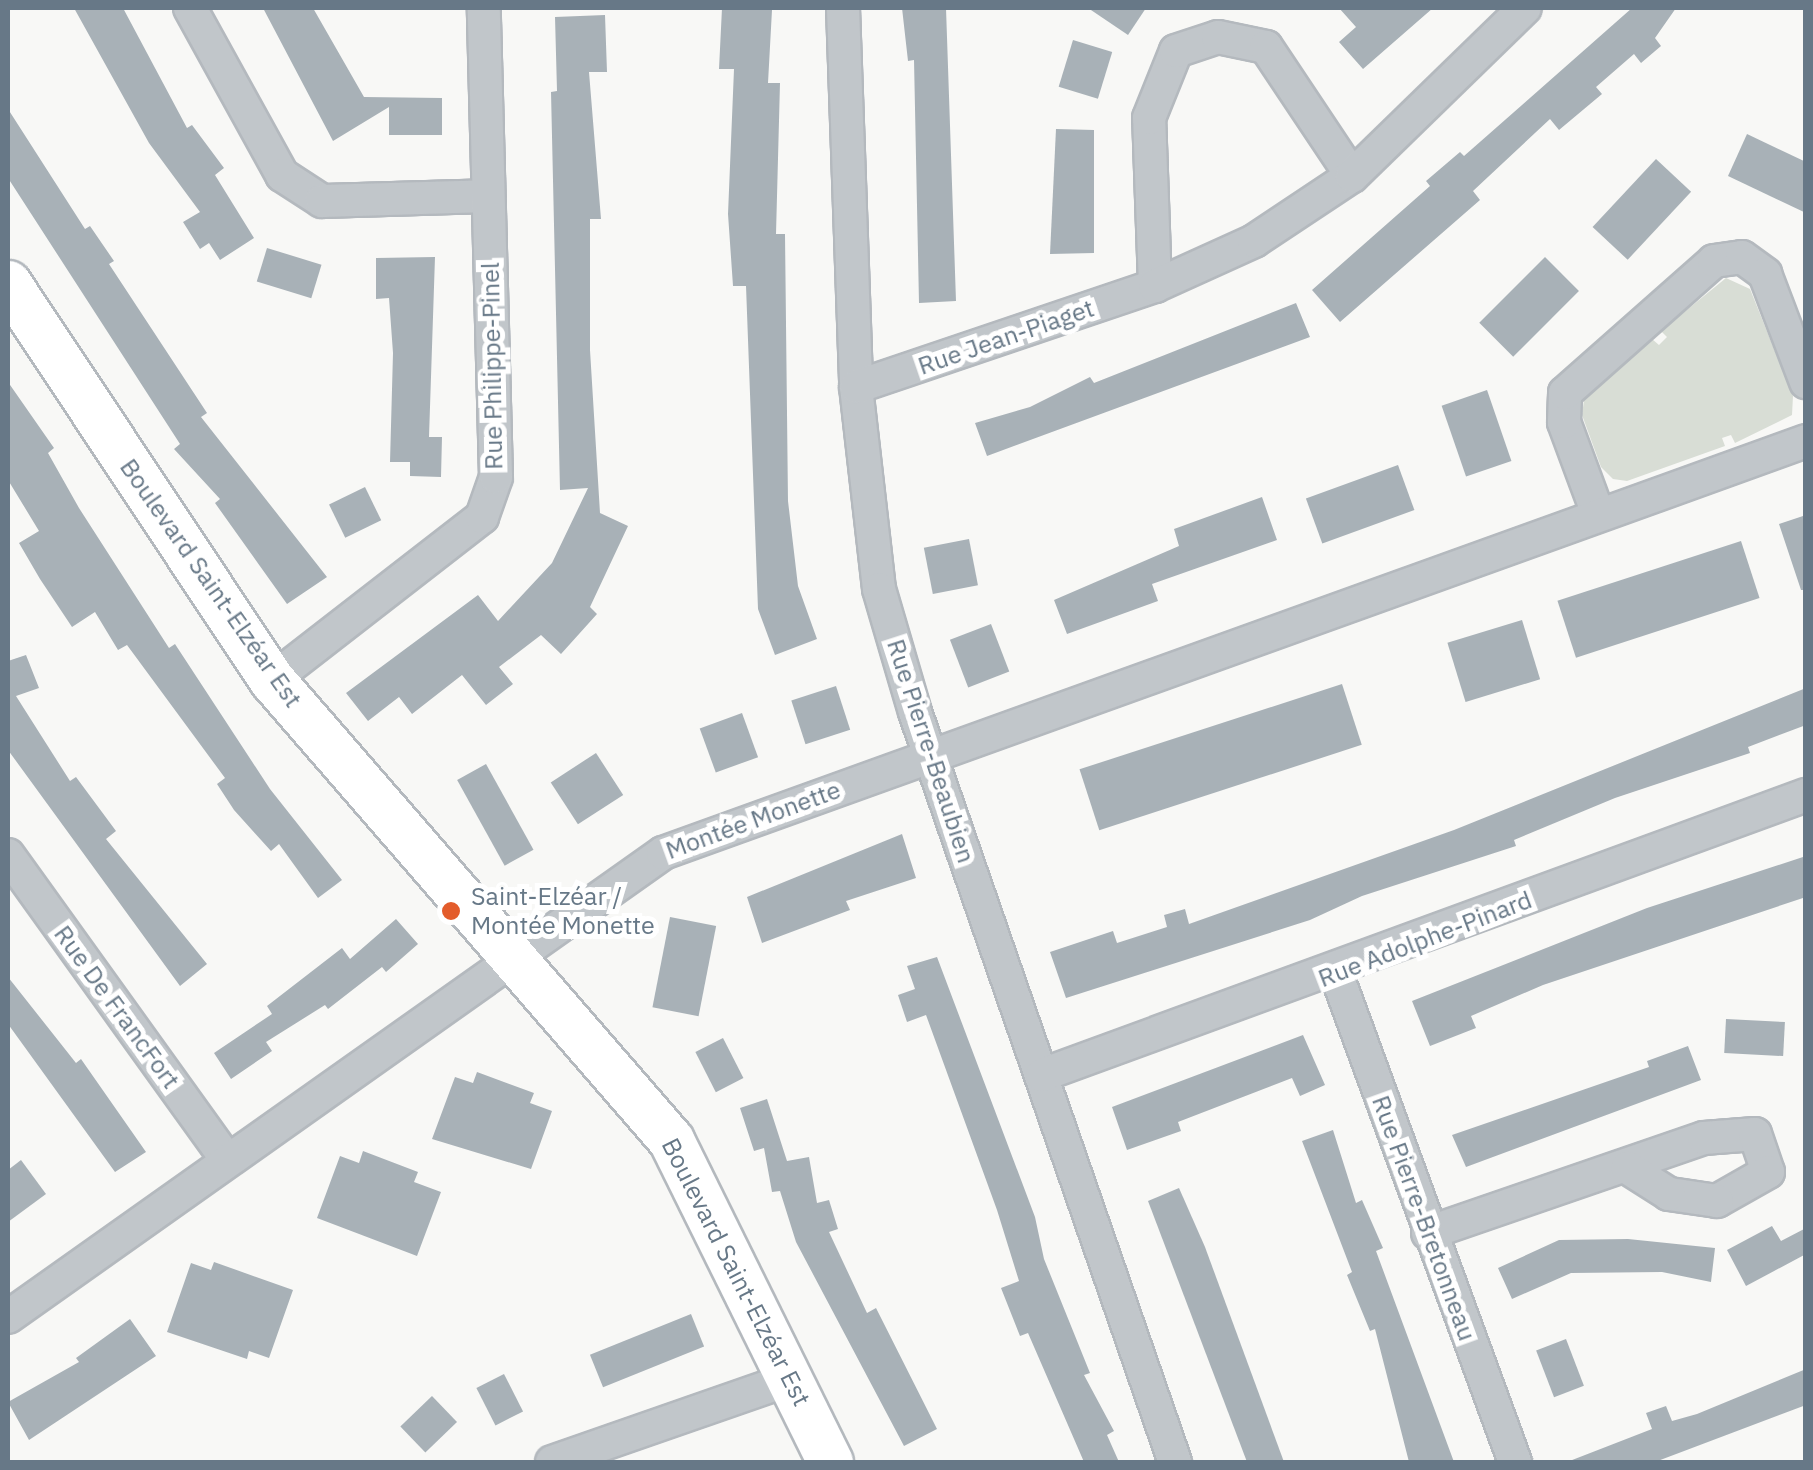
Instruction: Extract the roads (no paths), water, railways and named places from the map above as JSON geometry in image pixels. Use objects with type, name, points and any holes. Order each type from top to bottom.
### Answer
[{"type":"street","points":[[190,8],[282,174],[322,202],[487,196]]},
{"type":"street","name":"Rue Philippe-Pinel","points":[[272,680],[482,516],[496,477],[484,8]]},
{"type":"street","name":"Rue Pierre-Beaubien","points":[[843,8],[856,387],[879,589],[930,755],[1175,1462]]},
{"type":"street","name":"Rue Jean-Piaget","points":[[856,387],[1156,286],[1254,241],[1352,176],[1525,8]]},
{"type":"street","points":[[1156,286],[1149,118],[1176,51],[1218,38],[1266,47],[1352,176]]},
{"type":"street","points":[[1598,514],[1564,422],[1565,394],[1714,261],[1742,257],[1765,274],[1806,382]]},
{"type":"street","name":"Boulevard Saint-Elzéar Est","points":[[8,283],[272,680],[514,954],[671,1140],[792,1378],[830,1462]]},
{"type":"street","name":"Montée Monette","points":[[8,1317],[514,954],[663,853],[1806,440]]},
{"type":"street","name":"Rue Adolphe-Pinard","points":[[1042,1075],[1336,973],[1806,795]]},
{"type":"street","name":"Rue De FrancFort","points":[[8,854],[227,1160]]},
{"type":"street","name":"Rue Pierre-Bretonneau","points":[[1336,973],[1428,1234],[1516,1462]]},
{"type":"street","points":[[1428,1234],[1628,1168]]},
{"type":"street","points":[[552,1462],[792,1378]]},
{"type":"place","name":"Saint-Elzéar / Montée Monette","points":[[451,911]]}]
